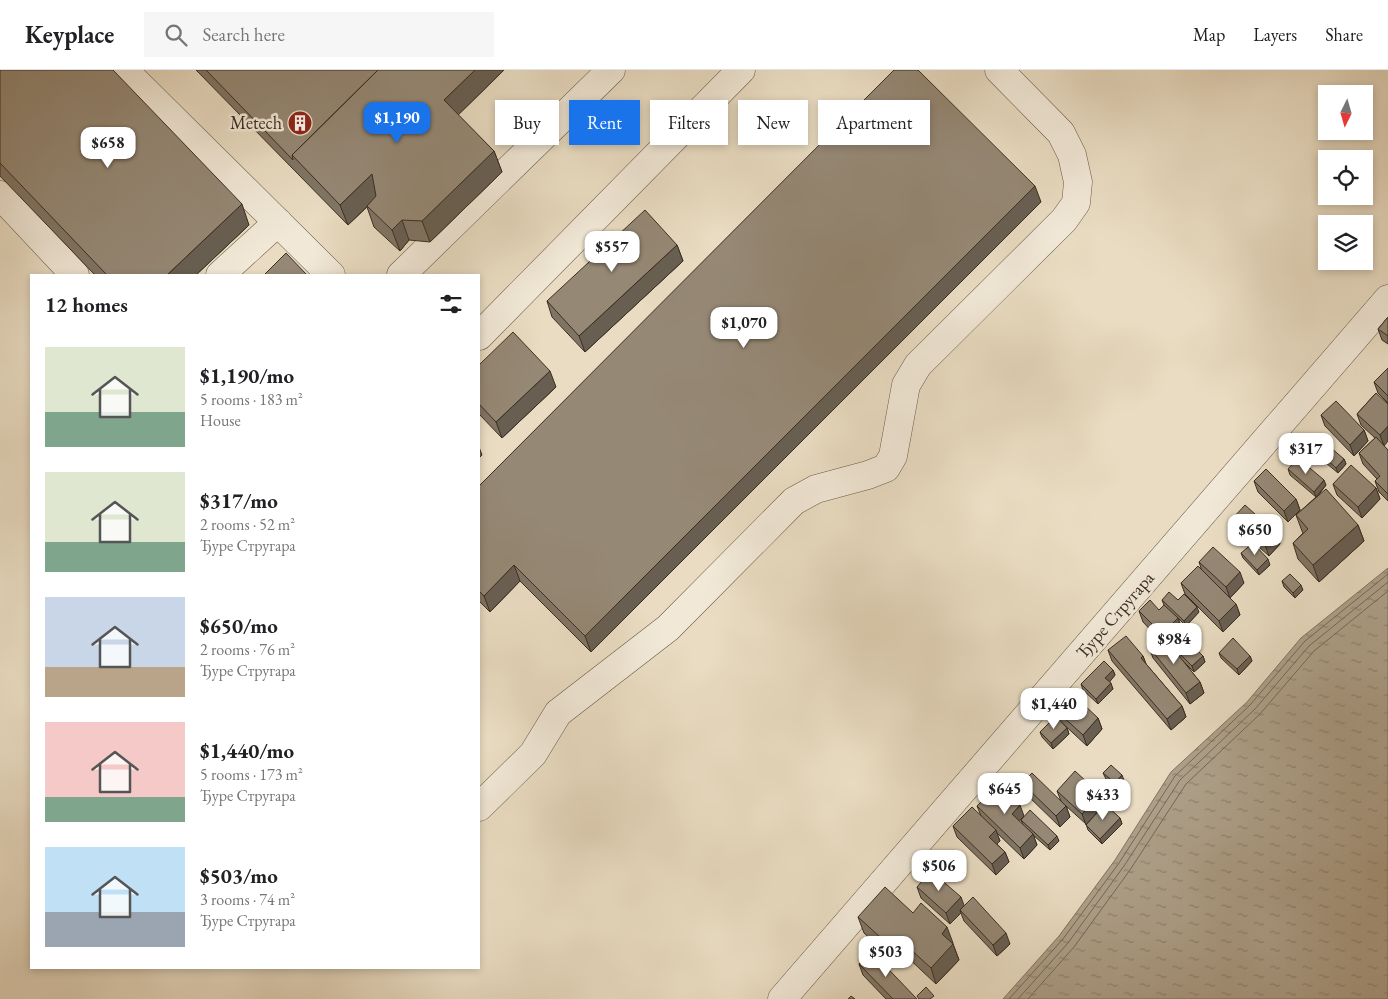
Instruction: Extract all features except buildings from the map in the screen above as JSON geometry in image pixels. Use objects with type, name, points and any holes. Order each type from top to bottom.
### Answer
[{"type":"street","points":[[124,70],[330,274]]},
{"type":"street","points":[[402,274],[611,70]]},
{"type":"street","points":[[480,335],[741,70]]},
{"type":"street","points":[[480,806],[533,754],[558,713],[668,628],[794,501],[816,489],[868,475],[886,468],[893,456],[906,385],[918,365],[1064,220],[1072,209],[1076,203],[1078,182],[1072,155],[1061,133],[998,70]]},
{"type":"street","points":[[0,195],[74,274]]},
{"type":"street","points":[[221,274],[278,222]]},
{"type":"street","name":"Ђуре Стругара","points":[[782,999],[1388,299]]},
{"type":"water","points":[[1388,568],[1388,999],[1003,999],[1059,936],[1115,860],[1171,772],[1247,702],[1301,638]]},
{"type":"place","name":"Metech","points":[[300,123]]}]
